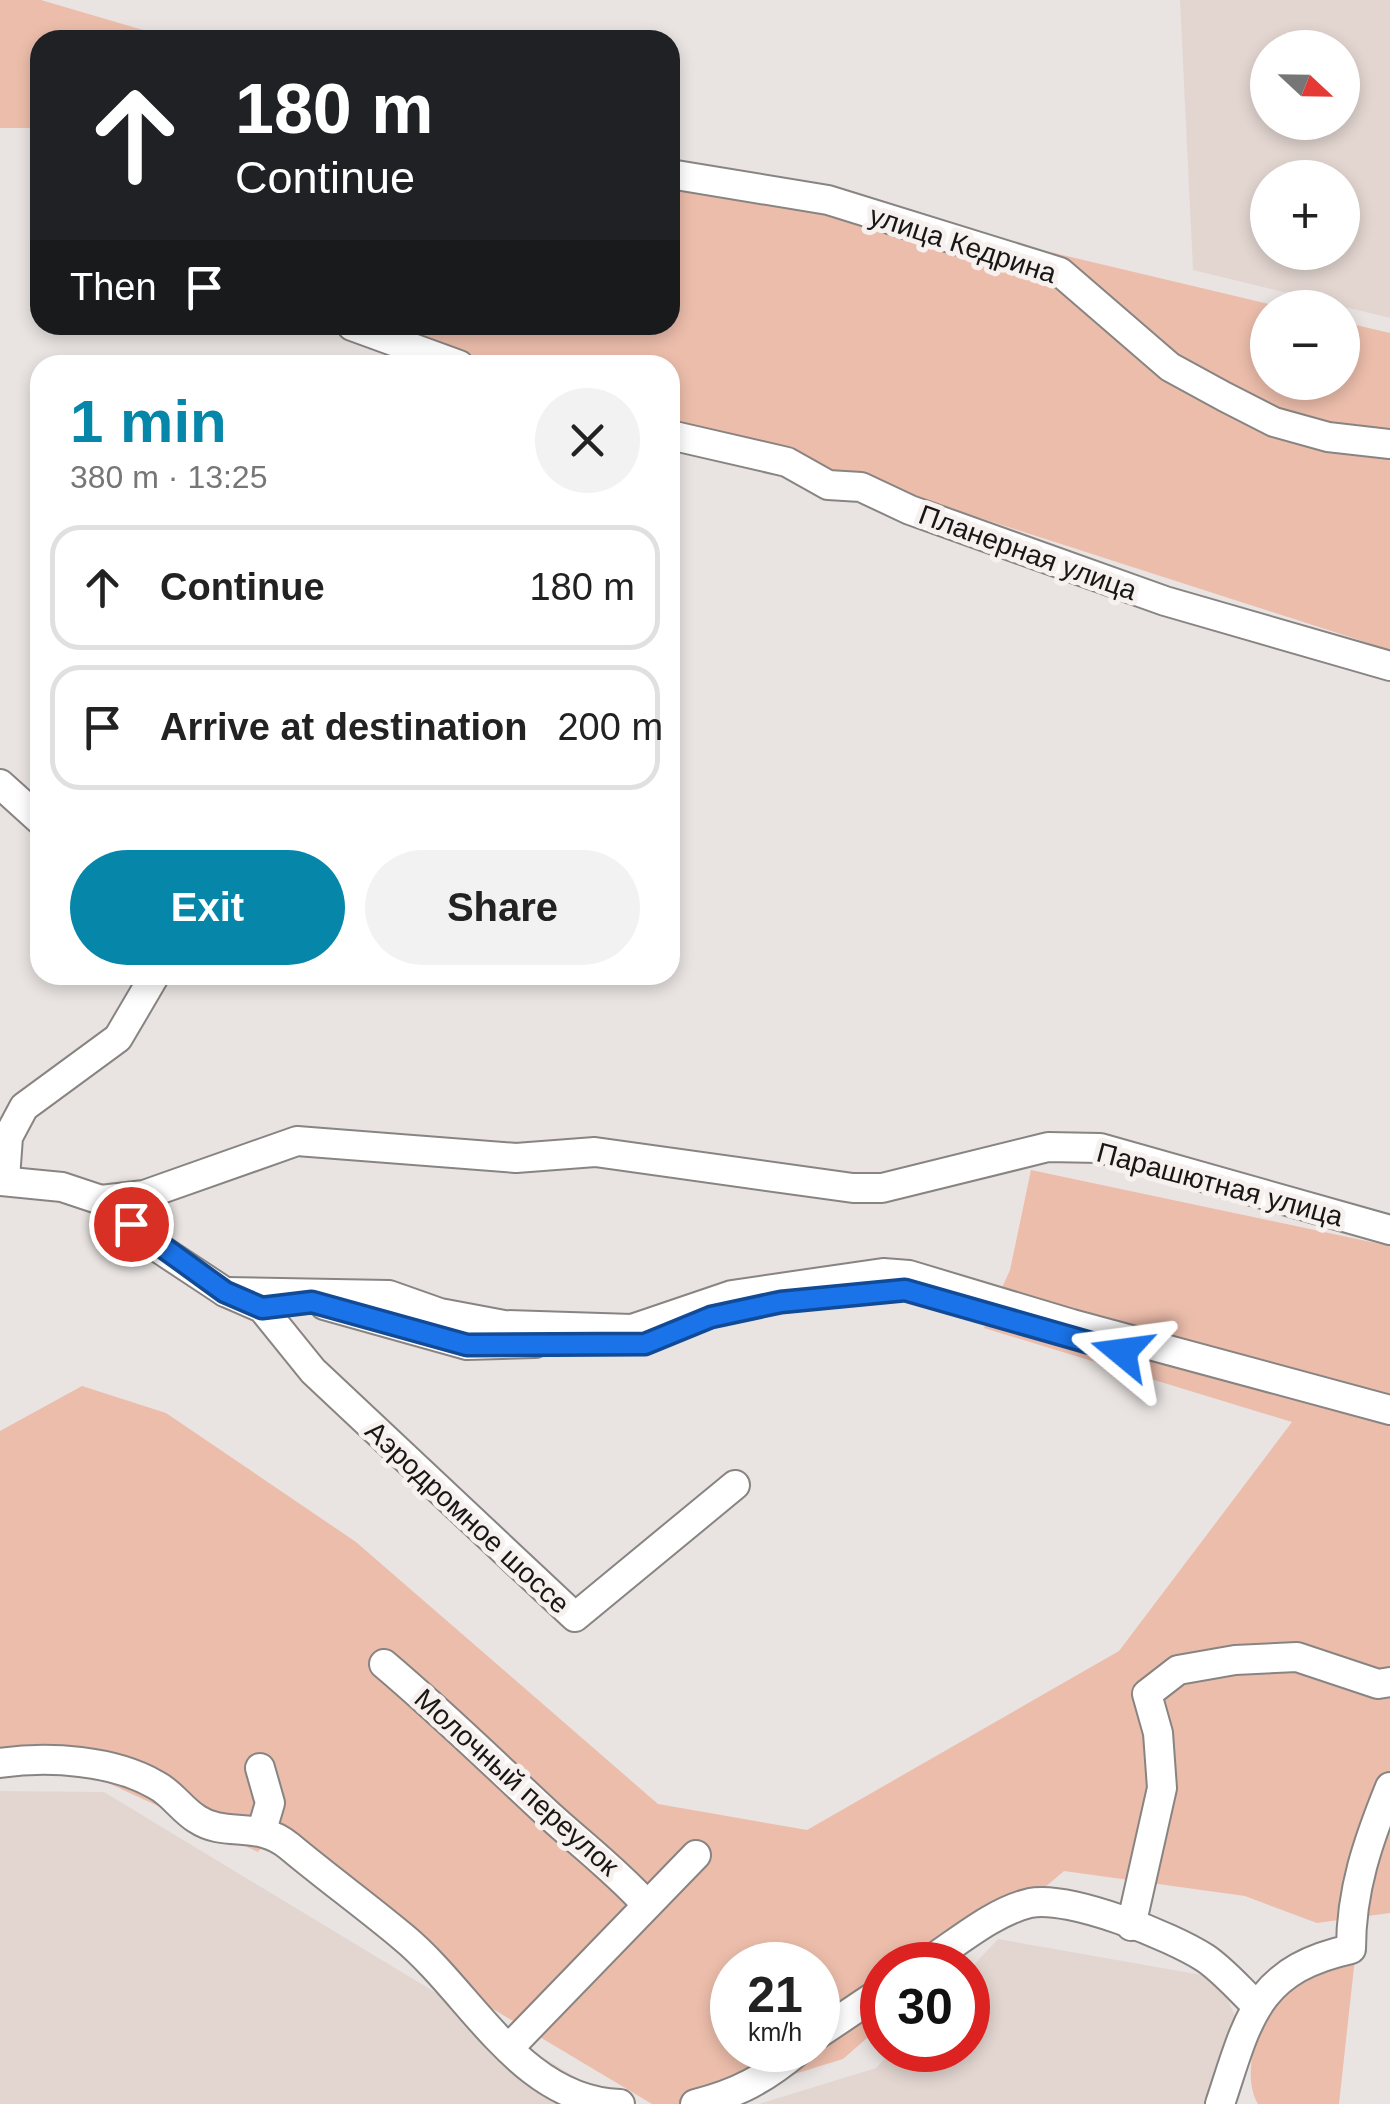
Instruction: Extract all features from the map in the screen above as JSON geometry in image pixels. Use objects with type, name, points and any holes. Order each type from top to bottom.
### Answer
[{"type":"street","name":"улица Кедрина","points":[[680,176],[828,200],[1060,272],[1170,367],[1258,414],[1328,437],[1390,444]]},
{"type":"street","points":[[377,335],[432,355]]},
{"type":"street","name":"Планерная улица","points":[[680,437],[787,462],[828,485],[861,487],[910,510],[1128,588],[1244,627],[1390,666]]},
{"type":"street","points":[[2,785],[30,811]]},
{"type":"street","points":[[3,1180],[6,1122],[118,1038],[149,985]]},
{"type":"street","name":"Парашютная улица","points":[[101,1200],[144,1195],[298,1142],[516,1158],[595,1152],[853,1188],[882,1188],[1048,1147],[1100,1148],[1390,1230]]},
{"type":"street","name":"Аэродромное шоссе","points":[[3,1180],[62,1187],[101,1200],[160,1249],[225,1292],[262,1308],[312,1371],[576,1617],[735,1485]]},
{"type":"street","points":[[225,1292],[389,1295],[440,1312],[504,1325],[632,1329],[732,1295],[883,1273],[909,1274],[1072,1324],[1285,1378],[1390,1410]]},
{"type":"street","points":[[262,1308],[312,1302],[467,1345],[645,1344],[711,1317],[781,1302],[905,1290],[1390,1428]]},
{"type":"street","points":[[1132,1926],[1162,1788],[1158,1733],[1147,1694],[1178,1670],[1235,1660],[1297,1657],[1378,1684],[1390,1682]]},
{"type":"street","name":"Молочный переулок","points":[[384,1664],[567,1832],[616,1870],[646,1904]]},
{"type":"street","points":[[0,1764],[108,1766],[160,1786],[196,1819],[209,1825],[262,1830],[283,1841],[404,1937],[509,2048],[561,2090],[601,2104],[620,2104]]},
{"type":"street","points":[[260,1768],[270,1802],[262,1830]]},
{"type":"street","points":[[1220,2104],[1256,2006],[1308,1958],[1351,1949],[1351,1904],[1366,1848],[1390,1787]]},
{"type":"street","points":[[509,2048],[696,1855]]},
{"type":"street","points":[[959,1942],[1002,1914],[1030,1904],[1058,1900],[1087,1906],[1205,1958],[1256,2006]]},
{"type":"street","points":[[695,2104],[729,2096],[773,2072]]},
{"type":"shaded area","points":[[0,0],[41,0],[143,30],[30,30],[30,128],[0,128]]},
{"type":"shaded area","points":[[1180,0],[1390,0],[1390,318],[1360,311],[1360,290],[1275,290],[1193,270]]},
{"type":"shaded area","points":[[680,164],[1250,299],[1250,400],[1360,400],[1360,326],[1390,333],[1390,650],[680,421],[680,355],[473,355],[410,335],[680,335]]},
{"type":"shaded area","points":[[1031,1170],[1390,1246],[1390,1913],[1317,1923],[1245,1896],[1064,1871],[980,1942],[860,1942],[860,2044],[840,2060],[840,1942],[710,1942],[710,2072],[801,2072],[697,2104],[652,2104],[394,1950],[272,1832],[258,1852],[71,1766],[0,1767],[0,1431],[82,1386],[166,1413],[356,1542],[658,1804],[807,1830],[1119,1651],[1292,1422],[984,1328],[1010,1270]]},
{"type":"shaded area","points":[[0,1791],[104,1792],[620,2104],[0,2104]]},
{"type":"shaded area","points":[[998,1939],[1219,1978],[1236,2019],[1210,2104],[759,2104],[863,2072],[990,2072],[990,1948]]},
{"type":"shaded area","points":[[1355,1958],[1339,2104],[1258,2104],[1252,2089],[1253,2055],[1274,2004],[1302,1975]]},
{"type":"route","points":[[131,1224],[160,1249],[225,1292],[262,1308],[312,1302],[467,1345],[645,1344],[711,1317],[781,1302],[905,1290],[1122,1352]]}]
